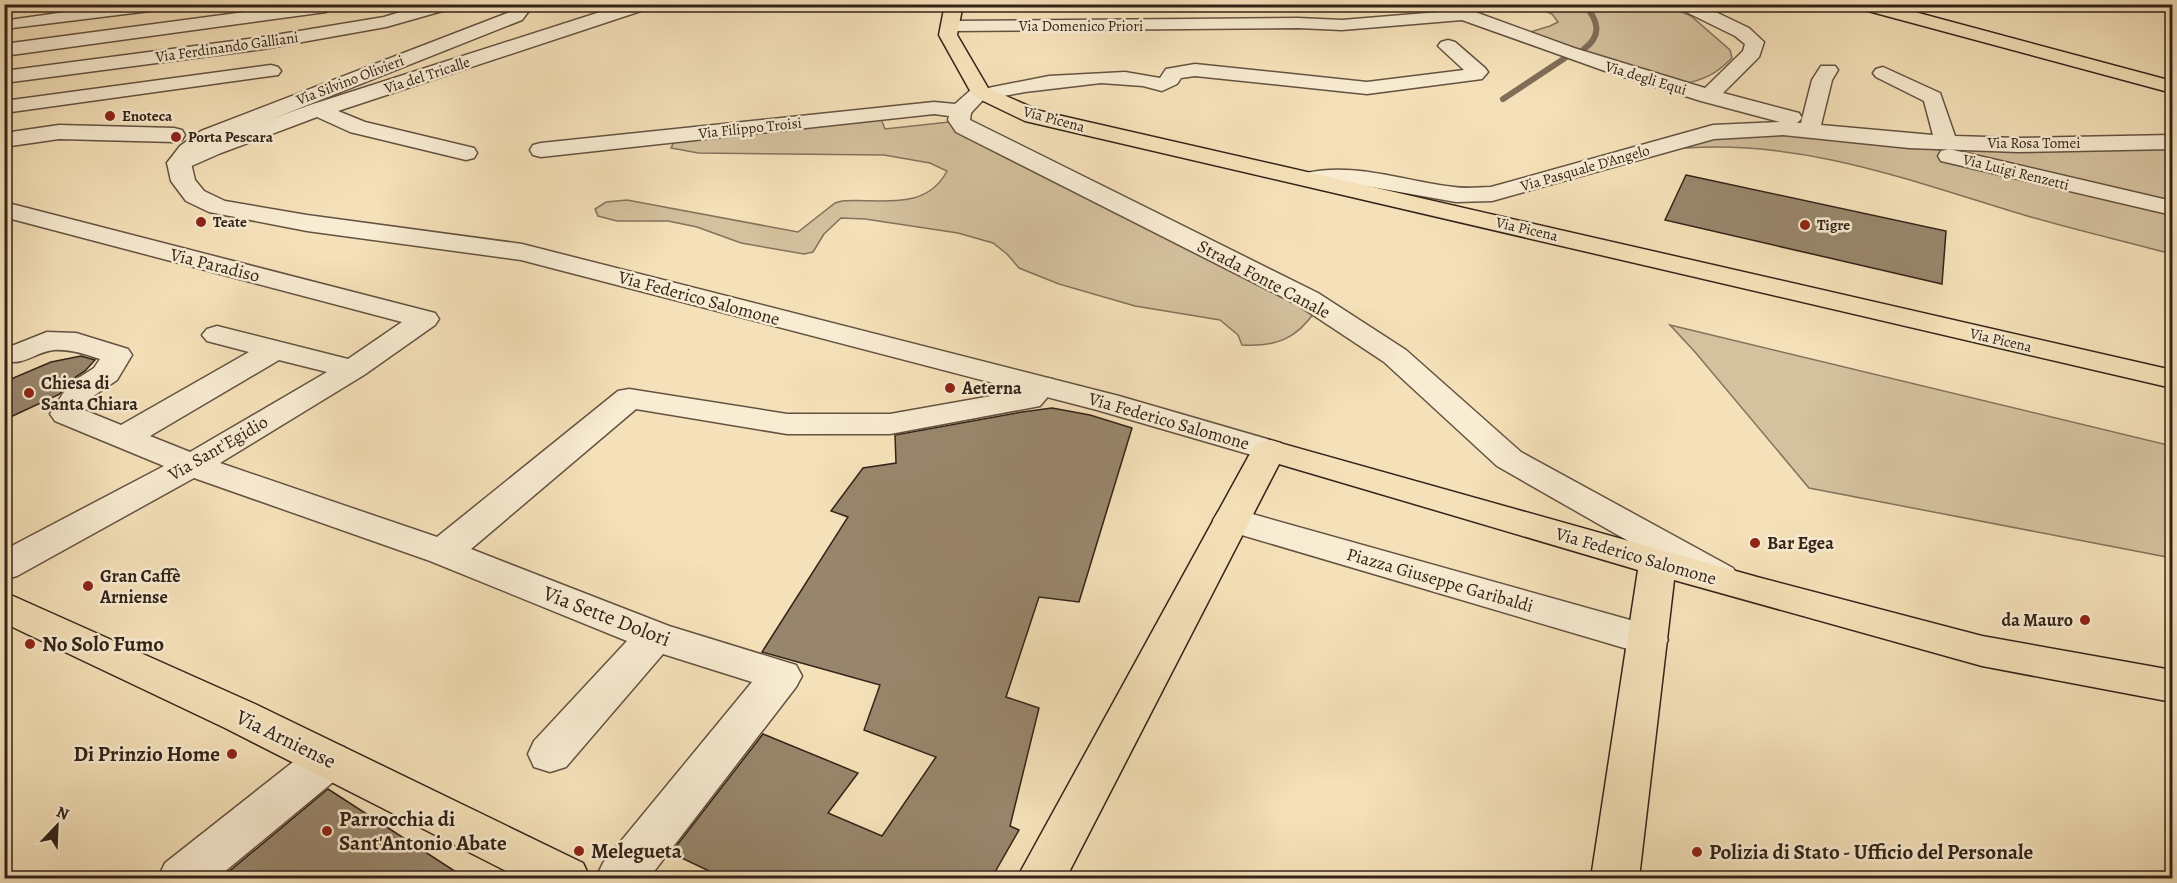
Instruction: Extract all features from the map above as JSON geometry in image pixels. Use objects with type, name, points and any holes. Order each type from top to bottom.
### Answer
[{"type":"main road","points":[[1863,4],[2172,87]]},
{"type":"main road","points":[[1901,4],[2140,60]]},
{"type":"main road","points":[[952,15],[948,35],[975,99]]},
{"type":"main road","name":"Via Picena","points":[[975,99],[1033,116],[2172,379]]},
{"type":"main road","points":[[1041,879],[1079,811],[1126,715],[1269,450]]},
{"type":"main road","name":"Via Federico Salomone","points":[[1269,450],[1732,584],[1982,651],[2172,686]]},
{"type":"main road","points":[[1615,879],[1658,562]]},
{"type":"main road","name":"Via Arniense","points":[[10,615],[240,716],[566,879]]},
{"type":"street","points":[[7,27],[23,4]]},
{"type":"street","name":"Via Ferdinando Galliani","points":[[4,77],[263,43],[386,22],[447,4]]},
{"type":"street","name":"Via Silvino Olivieri","points":[[179,163],[196,144],[209,136],[516,16],[526,4]]},
{"type":"street","name":"Via del Tricalle","points":[[179,163],[213,148],[318,110],[644,4]]},
{"type":"street","name":"Via degli Equi","points":[[1436,4],[1590,61],[1708,97],[1860,135]]},
{"type":"street","points":[[1684,4],[1742,32],[1755,42],[1752,52],[1708,97]]},
{"type":"street","points":[[7,27],[164,5]]},
{"type":"street","points":[[4,50],[324,7],[338,30]]},
{"type":"street","name":"Via Domenico Priori","points":[[952,15],[1342,25],[1464,15]]},
{"type":"street","points":[[975,99],[1009,87],[1061,80],[1149,78],[1162,84],[1170,81],[1173,73],[1195,70],[1367,88],[1475,75],[1478,72],[1448,46]]},
{"type":"street","points":[[1812,123],[1822,80],[1828,70]]},
{"type":"street","points":[[4,107],[271,71]]},
{"type":"street","points":[[1883,73],[1933,97],[1946,142]]},
{"type":"street","name":"Via Filippo Troisi","points":[[541,150],[934,108],[975,99]]},
{"type":"street","name":"Strada Fonte Canale","points":[[975,99],[959,120],[964,127],[1308,299],[1395,356],[1509,459],[1732,584]]},
{"type":"street","points":[[318,110],[358,128],[466,153]]},
{"type":"street","points":[[136,134],[154,124],[168,112]]},
{"type":"street","name":"Via Pasquale D'Angelo","points":[[1310,179],[1349,176],[1456,195],[1492,194],[1713,132],[1783,128],[1860,135]]},
{"type":"street","points":[[4,140],[59,132],[209,136]]},
{"type":"street","name":"Via Rosa Tomei","points":[[1860,135],[1909,141],[2018,145],[2172,142]]},
{"type":"street","name":"Via Luigi Renzetti","points":[[1860,135],[2172,208]]},
{"type":"street","name":"Via Federico Salomone","points":[[179,163],[183,180],[195,196],[218,207],[307,223],[522,252],[1108,403],[1269,450]]},
{"type":"street","name":"Via Paradiso","points":[[4,209],[425,319]]},
{"type":"street","name":"Via Sant'Egidio","points":[[4,567],[192,465],[353,369],[425,319]]},
{"type":"street","points":[[217,335],[353,369]]},
{"type":"street","name":"Via Sette Dolori","points":[[15,355],[47,341],[76,342],[117,355],[106,374],[80,391],[66,414],[192,465],[282,498],[443,552],[655,636],[781,676],[620,879]]},
{"type":"street","points":[[124,437],[274,350]]},
{"type":"street","points":[[443,552],[629,398],[787,424],[890,424],[1029,399],[1041,386]]},
{"type":"street","name":"Piazza Giuseppe Garibaldi","points":[[1231,520],[1648,640]]},
{"type":"street","points":[[550,753],[655,636]]},
{"type":"street","points":[[182,879],[328,760]]},
{"type":"shaded area","points":[[1531,5],[1666,5],[1691,16],[1730,50],[1732,58],[1709,76],[1681,85],[1527,33],[1558,22],[1552,14]]},
{"type":"shaded area","points":[[880,116],[885,129],[949,122],[1316,310],[1301,328],[1285,339],[1265,344],[1242,345],[1238,335],[1220,320],[1135,306],[1059,284],[1019,268],[993,243],[958,233],[865,219],[841,218],[824,234],[813,252],[804,254],[741,243],[697,227],[668,221],[617,221],[598,216],[595,209],[606,202],[627,200],[798,232],[835,203],[900,200],[927,193],[938,184],[947,171],[930,163],[884,155],[698,153],[671,148],[676,138]]},
{"type":"shaded area","points":[[1786,130],[2053,145],[2172,144],[2172,254],[2034,218],[1893,175],[1812,156],[1729,147],[1686,148],[1690,141]]},
{"type":"shaded area","points":[[1670,325],[2172,446],[2172,558],[1809,488]]},
{"type":"building","name":"Tigre","points":[[1686,175],[1946,231],[1942,284],[1665,220]]},
{"type":"building","name":"Chiesa di Santa Chiara","points":[[81,356],[95,360],[85,371],[68,382],[60,394],[4,420],[4,382],[51,362]]},
{"type":"building","points":[[1052,408],[1090,415],[1132,428],[1079,602],[1039,597],[1006,697],[1039,708],[1010,826],[1019,830],[991,879],[726,879],[671,853],[763,734],[858,773],[828,813],[882,836],[936,757],[864,730],[880,685],[762,652],[848,517],[831,511],[863,468],[896,463],[895,435]]},
{"type":"building","name":"Parrocchia di Sant'Antonio Abate","points":[[328,789],[467,879],[220,879]]},
{"type":"waterway","points":[[1584,4],[1593,16],[1596,27],[1594,38],[1584,49]]},
{"type":"waterway","points":[[1503,99],[1565,58]]},
{"type":"place","name":"Enoteca","points":[[110,116]]},
{"type":"place","name":"Porta Pescara","points":[[176,137]]},
{"type":"place","name":"Teate","points":[[201,222]]},
{"type":"place","name":"Tigre","points":[[1805,225]]},
{"type":"place","name":"Aeterna","points":[[950,388]]},
{"type":"place","name":"Chiesa di Santa Chiara","points":[[29,393]]},
{"type":"place","name":"Bar Egea","points":[[1755,543]]},
{"type":"place","name":"Gran Caffè Arniense","points":[[88,586]]},
{"type":"place","name":"da Mauro","points":[[2085,620]]},
{"type":"place","name":"No Solo Fumo","points":[[30,644]]},
{"type":"place","name":"Di Prinzio Home","points":[[232,754]]},
{"type":"place","name":"Parrocchia di Sant'Antonio Abate","points":[[327,831]]},
{"type":"place","name":"Melegueta","points":[[579,851]]},
{"type":"place","name":"Polizia di Stato - Ufficio del Personale","points":[[1697,852]]}]
